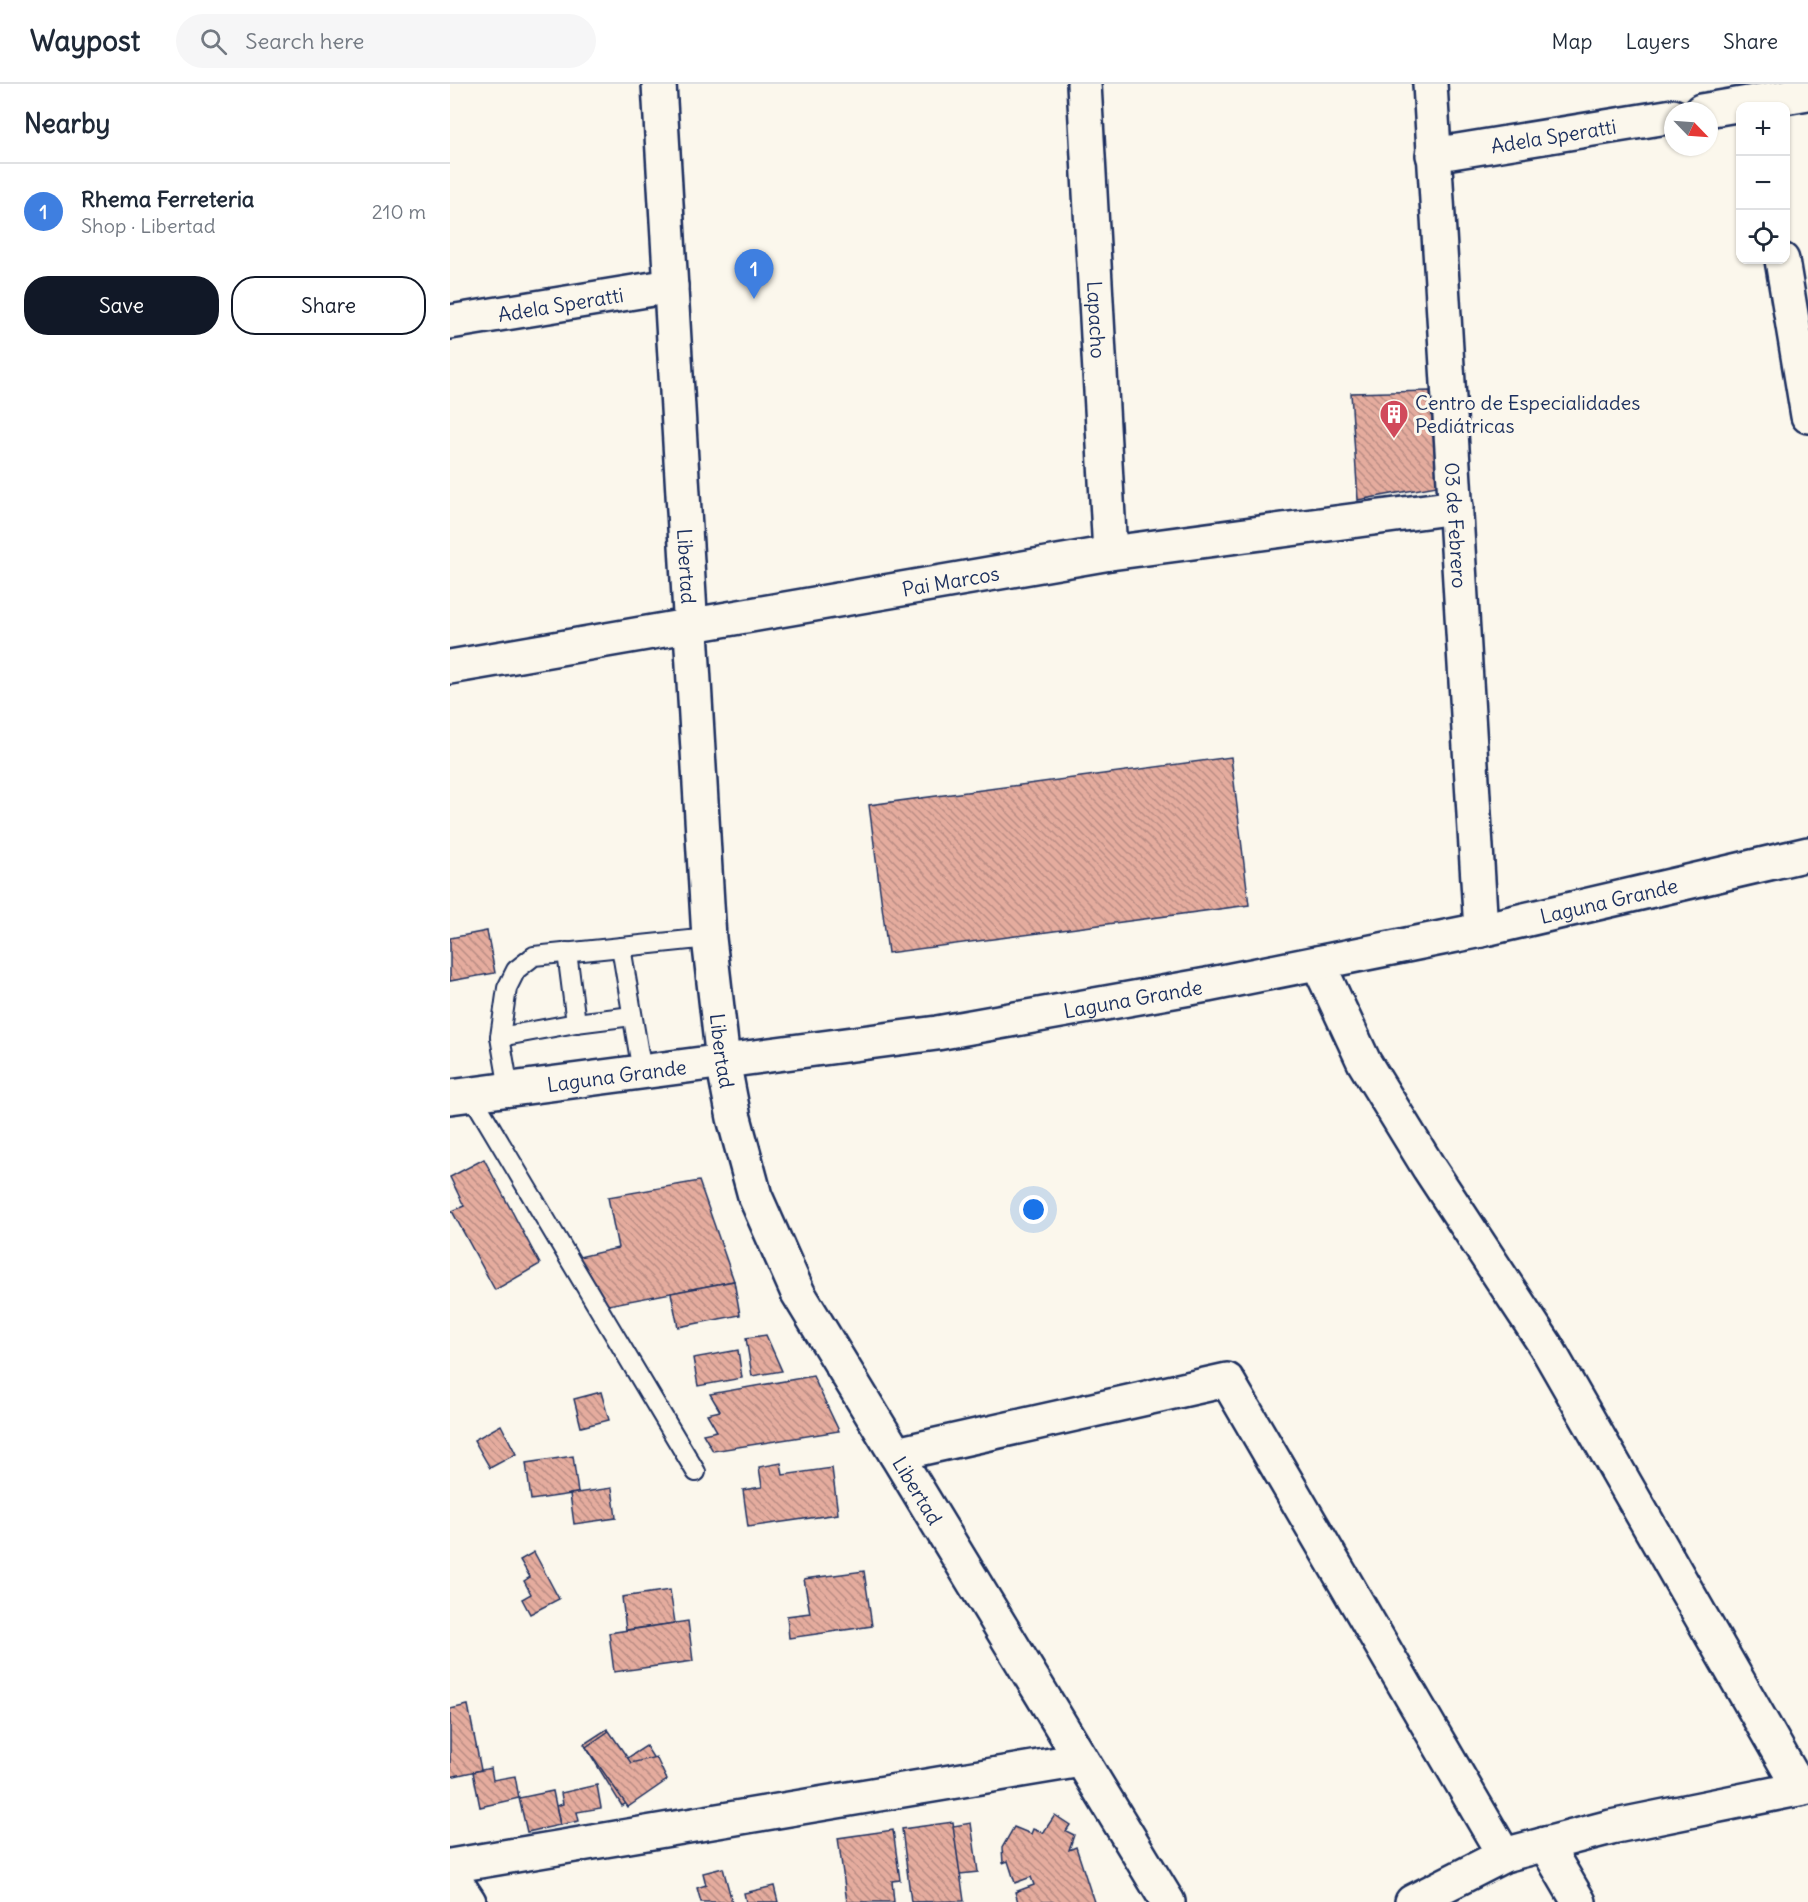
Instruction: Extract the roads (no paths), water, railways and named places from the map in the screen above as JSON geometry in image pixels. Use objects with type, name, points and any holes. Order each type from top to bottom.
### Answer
[{"type":"street","name":"Libertad","points":[[659,84],[710,938],[723,1061],[734,1118],[756,1196],[798,1293],[1168,1902]]},
{"type":"street","name":"Lapacho","points":[[1084,84],[1110,553]]},
{"type":"street","name":"03 de Febrero","points":[[1430,84],[1481,930]]},
{"type":"street","points":[[1765,102],[1808,93]]},
{"type":"street","points":[[1718,109],[1736,107]]},
{"type":"street","name":"Adela Speratti","points":[[1433,156],[1664,118]]},
{"type":"street","points":[[1783,264],[1808,416]]},
{"type":"street","name":"Adela Speratti","points":[[450,322],[671,286]]},
{"type":"street","name":"Pai Marcos","points":[[450,667],[1110,553],[1456,507]]},
{"type":"street","name":"Laguna Grande","points":[[460,1096],[937,1033],[1207,985],[1481,930],[1808,854]]},
{"type":"street","points":[[1318,963],[1364,1062],[1429,1168],[1546,1346],[1804,1788],[1611,1827],[1503,1855],[1412,1902]]},
{"type":"street","points":[[896,1454],[1227,1380],[1503,1855]]},
{"type":"street","points":[[450,1866],[1081,1760]]},
{"type":"street","points":[[1545,1844],[1579,1902]]},
{"type":"street","points":[[450,1873],[469,1902]]},
{"type":"lane","points":[[509,1089],[500,1037],[507,988],[516,970],[534,956],[710,938]]},
{"type":"lane","points":[[621,947],[642,1072]]},
{"type":"lane","points":[[567,952],[576,1023]]},
{"type":"lane","points":[[500,1037],[576,1023],[632,1016]]},
{"type":"lane","points":[[460,1096],[696,1473]]},
{"type":"place","name":"Rhema Ferreteria","points":[[754,299]]},
{"type":"place","name":"Centro de Especialidades Pediátricas","points":[[1394,440]]}]
